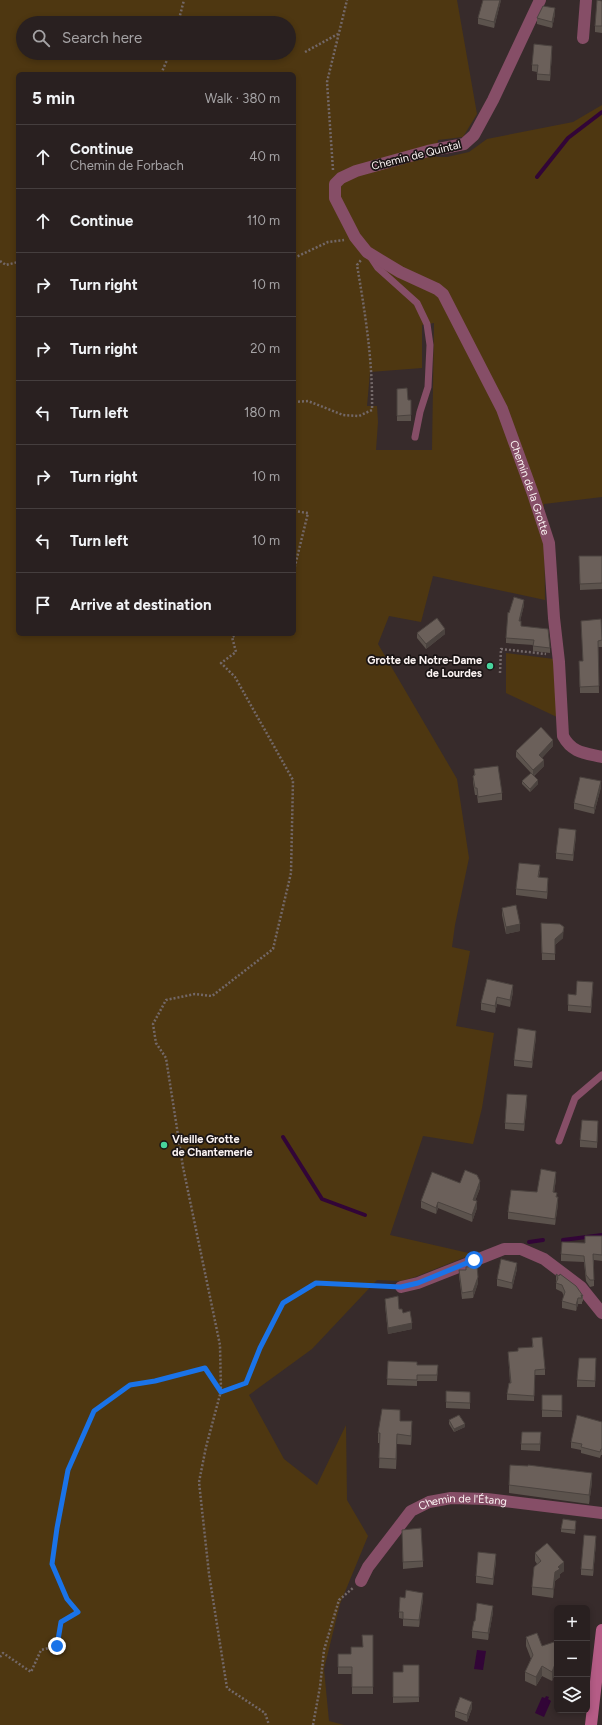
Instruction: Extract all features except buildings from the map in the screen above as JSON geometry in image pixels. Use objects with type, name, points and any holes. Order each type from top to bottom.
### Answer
[{"type":"main road","points":[[591,1725],[602,1630]]},
{"type":"street","name":"Chemin de Quintal","points":[[335,184],[341,178],[356,171],[428,151],[464,144],[474,135],[496,93],[540,0]]},
{"type":"street","points":[[583,38],[586,0]]},
{"type":"street","points":[[335,184],[335,198],[355,237],[368,252]]},
{"type":"street","name":"Chemin de la Grotte","points":[[368,252],[400,272],[437,289],[443,294],[502,409],[533,494],[548,543],[554,618],[559,656],[563,736],[568,745],[582,753],[602,757]]},
{"type":"street","points":[[401,1287],[418,1283],[504,1249],[521,1249],[544,1258],[581,1287],[602,1313]]},
{"type":"street","name":"Chemin de l'Étang","points":[[361,1582],[368,1567],[411,1511],[429,1502],[451,1498],[487,1499],[602,1513]]},
{"type":"lane","points":[[368,252],[378,268],[417,303],[427,324],[430,345],[428,387],[420,412],[415,437]]},
{"type":"lane","points":[[559,1141],[574,1098],[602,1075]]},
{"type":"path","points":[[180,16],[184,0]]},
{"type":"path","points":[[335,184],[327,82],[347,0]]},
{"type":"path","points":[[305,52],[338,34]]},
{"type":"path","points":[[162,72],[167,60]]},
{"type":"path","points":[[296,257],[328,242],[355,237]]},
{"type":"path","points":[[296,402],[308,402],[343,415],[359,416],[372,410],[373,394],[364,307],[357,265],[368,252]]},
{"type":"path","points":[[0,261],[6,265],[16,262]]},
{"type":"path","points":[[296,510],[308,513],[296,562]]},
{"type":"path","points":[[234,636],[232,637],[236,652],[221,662],[235,677],[293,780],[291,873],[273,949],[212,996],[196,994],[166,1000],[153,1024],[156,1043],[166,1058],[183,1167],[220,1345],[221,1392],[206,1447],[199,1482],[209,1574],[227,1688],[266,1713],[269,1725]]},
{"type":"path","points":[[500,673],[501,649],[559,656]]},
{"type":"path","points":[[221,1392],[246,1383],[260,1348],[283,1303],[316,1283],[401,1287]]},
{"type":"path","points":[[0,1657],[3,1653],[31,1672],[41,1650],[57,1646],[61,1622],[78,1612],[67,1599],[52,1564],[68,1470],[94,1411],[130,1385],[155,1381],[205,1368],[221,1392]]},
{"type":"path","points":[[313,1725],[320,1687],[324,1650],[338,1600],[361,1582]]},
{"type":"shaded area","points":[[0,0],[457,0],[477,114],[463,137],[438,140],[436,157],[447,157],[469,152],[487,139],[573,122],[602,105],[602,497],[544,504],[545,600],[433,576],[421,622],[389,616],[378,644],[457,779],[469,858],[452,947],[470,951],[456,1026],[494,1033],[482,1108],[473,1144],[423,1136],[390,1235],[473,1254],[401,1281],[377,1280],[312,1349],[249,1395],[284,1459],[317,1485],[346,1425],[347,1500],[368,1536],[340,1604],[324,1669],[329,1721],[344,1725],[0,1725]],"holes":[[[434,323],[432,450],[376,450],[378,422],[377,406],[367,406],[370,372],[422,368],[422,325]]]},
{"type":"shaded area","points":[[506,653],[554,659],[559,718],[506,693]]},
{"type":"shaded area","points":[[477,1650],[486,1651],[483,1670],[474,1669]]},
{"type":"shaded area","points":[[546,1696],[549,1697],[548,1699],[551,1701],[544,1717],[535,1713],[542,1697],[545,1698]]},
{"type":"waterway","points":[[537,177],[568,138],[602,112]]},
{"type":"waterway","points":[[283,1137],[322,1199],[365,1215]]},
{"type":"waterway","points":[[563,1240],[602,1235]]},
{"type":"waterway","points":[[529,1242],[543,1240]]},
{"type":"place","name":"Grotte de Notre-Dame de Lourdes","points":[[490,666]]},
{"type":"place","name":"Vieille Grotte de Chantemerle","points":[[164,1145]]},
{"type":"route","points":[[57,1646],[61,1622],[78,1612],[67,1599],[52,1564],[57,1528],[68,1470],[94,1411],[130,1385],[155,1381],[205,1368],[221,1392],[246,1383],[260,1348],[283,1303],[316,1283],[401,1287],[418,1283],[474,1260]]}]
